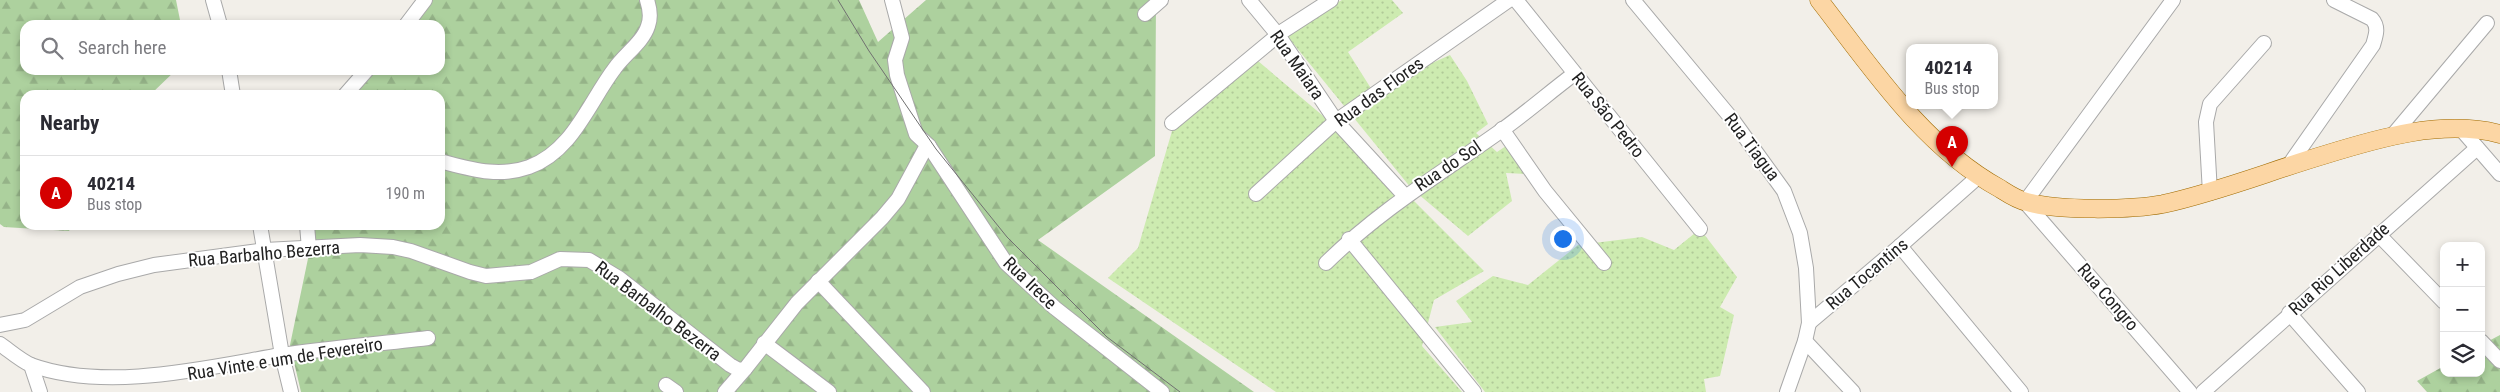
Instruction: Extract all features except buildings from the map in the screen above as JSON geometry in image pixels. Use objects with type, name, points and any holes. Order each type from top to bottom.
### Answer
[{"type":"main road","points":[[1824,3],[1906,108]]},
{"type":"main road","points":[[1907,109],[1954,157],[1979,176],[2025,202],[2047,206],[2099,208],[2160,204],[2210,193],[2289,165],[2393,135],[2461,128],[2500,134]]},
{"type":"street","points":[[213,0],[219,20]]},
{"type":"street","points":[[410,20],[425,0]]},
{"type":"street","points":[[445,162],[500,174],[532,166],[562,146],[584,116],[614,68],[643,35],[650,18],[647,0]]},
{"type":"street","name":"Rua Irece","points":[[892,0],[902,38],[895,60],[897,75],[916,134],[929,146],[1006,263],[1055,308],[1162,392]]},
{"type":"street","points":[[1145,14],[1161,0]]},
{"type":"street","name":"Rua Maiara","points":[[1248,0],[1278,35],[1336,121],[1405,196]]},
{"type":"street","points":[[1172,123],[1278,35],[1332,0]]},
{"type":"street","name":"Rua das Flores","points":[[1256,194],[1336,121],[1509,0]]},
{"type":"street","name":"Rua São Pedro","points":[[1516,0],[1700,229]]},
{"type":"street","name":"Rua Tiagua","points":[[1633,0],[1732,119],[1784,191],[1800,233],[1806,268],[1809,323]]},
{"type":"street","points":[[2025,202],[2174,0]]},
{"type":"street","points":[[2289,165],[2372,45],[2377,29],[2372,19],[2351,4],[2334,0]]},
{"type":"street","points":[[2393,135],[2486,23]]},
{"type":"street","points":[[2210,193],[2206,122],[2210,104],[2264,43]]},
{"type":"street","name":"Rua do Sol","points":[[1326,263],[1349,239],[1405,196],[1502,129],[1574,74]]},
{"type":"street","points":[[230,75],[232,90]]},
{"type":"street","points":[[349,90],[363,75]]},
{"type":"street","points":[[2461,128],[2500,174]]},
{"type":"street","points":[[1502,129],[1545,191],[1604,263]]},
{"type":"street","points":[[725,392],[797,303],[882,218],[898,199],[925,149],[929,146]]},
{"type":"street","name":"Rua Rio Liberdade","points":[[2203,392],[2378,234],[2477,148]]},
{"type":"street","name":"Rua Tocantins","points":[[1786,392],[1805,341],[1809,323],[1979,176]]},
{"type":"street","name":"Rua Congro","points":[[2025,202],[2190,392]]},
{"type":"street","points":[[261,230],[282,355],[291,392]]},
{"type":"street","points":[[308,230],[310,250]]},
{"type":"street","points":[[2378,234],[2440,298]]},
{"type":"street","points":[[1349,239],[1474,392]]},
{"type":"street","name":"Rua Barbalho Bezerra","points":[[0,325],[25,320],[71,292],[118,274],[154,265],[265,250],[310,250],[360,245],[393,247],[432,257],[445,264],[486,276],[531,272],[560,259],[589,260],[619,278],[730,365],[740,370],[745,369]]},
{"type":"street","points":[[1900,246],[2022,392]]},
{"type":"street","points":[[818,280],[923,392]]},
{"type":"street","points":[[2290,313],[2358,392]]},
{"type":"street","name":"Rua Vinte e um de Fevereiro","points":[[0,344],[31,365],[62,375],[86,379],[164,378],[282,355],[428,338]]},
{"type":"street","points":[[1805,341],[1853,392]]},
{"type":"street","points":[[764,343],[829,392]]},
{"type":"street","points":[[2485,345],[2500,361]]},
{"type":"street","points":[[31,365],[40,392]]},
{"type":"green space","points":[[0,0],[176,0],[180,20],[20,20],[20,75],[171,75],[155,90],[20,90],[20,228],[4,227],[0,224]]},
{"type":"green space","points":[[418,0],[859,0],[878,42],[926,0],[1156,0],[1155,156],[1038,240],[1254,392],[301,392],[290,345],[314,230],[445,230],[445,90],[356,90],[367,75],[445,75],[445,20],[404,20]]},
{"type":"green space","points":[[1342,0],[1392,0],[1403,13],[1348,52],[1372,90],[1450,55],[1467,81],[1488,124],[1476,133],[1497,152],[1512,142],[1526,174],[1506,173],[1512,201],[1468,236],[1411,188],[1283,31]]},
{"type":"green space","points":[[1252,56],[1360,147],[1484,271],[1434,300],[1422,346],[1462,392],[1276,392],[1108,278],[1138,248],[1172,131]]},
{"type":"green space","points":[[1700,229],[1737,277],[1720,307],[1734,315],[1720,376],[1704,379],[1706,392],[1485,392],[1435,327],[1472,322],[1456,301],[1493,276],[1528,285],[1578,245],[1642,237],[1674,250]]},
{"type":"green space","points":[[2500,335],[2500,392],[2427,392],[2417,381],[2440,368],[2440,377],[2485,377],[2485,343]]},
{"type":"tram line","points":[[838,0],[869,51],[936,149],[1007,237],[1107,337],[1180,392]]},
{"type":"place","name":"40214","points":[[1952,167]]}]
